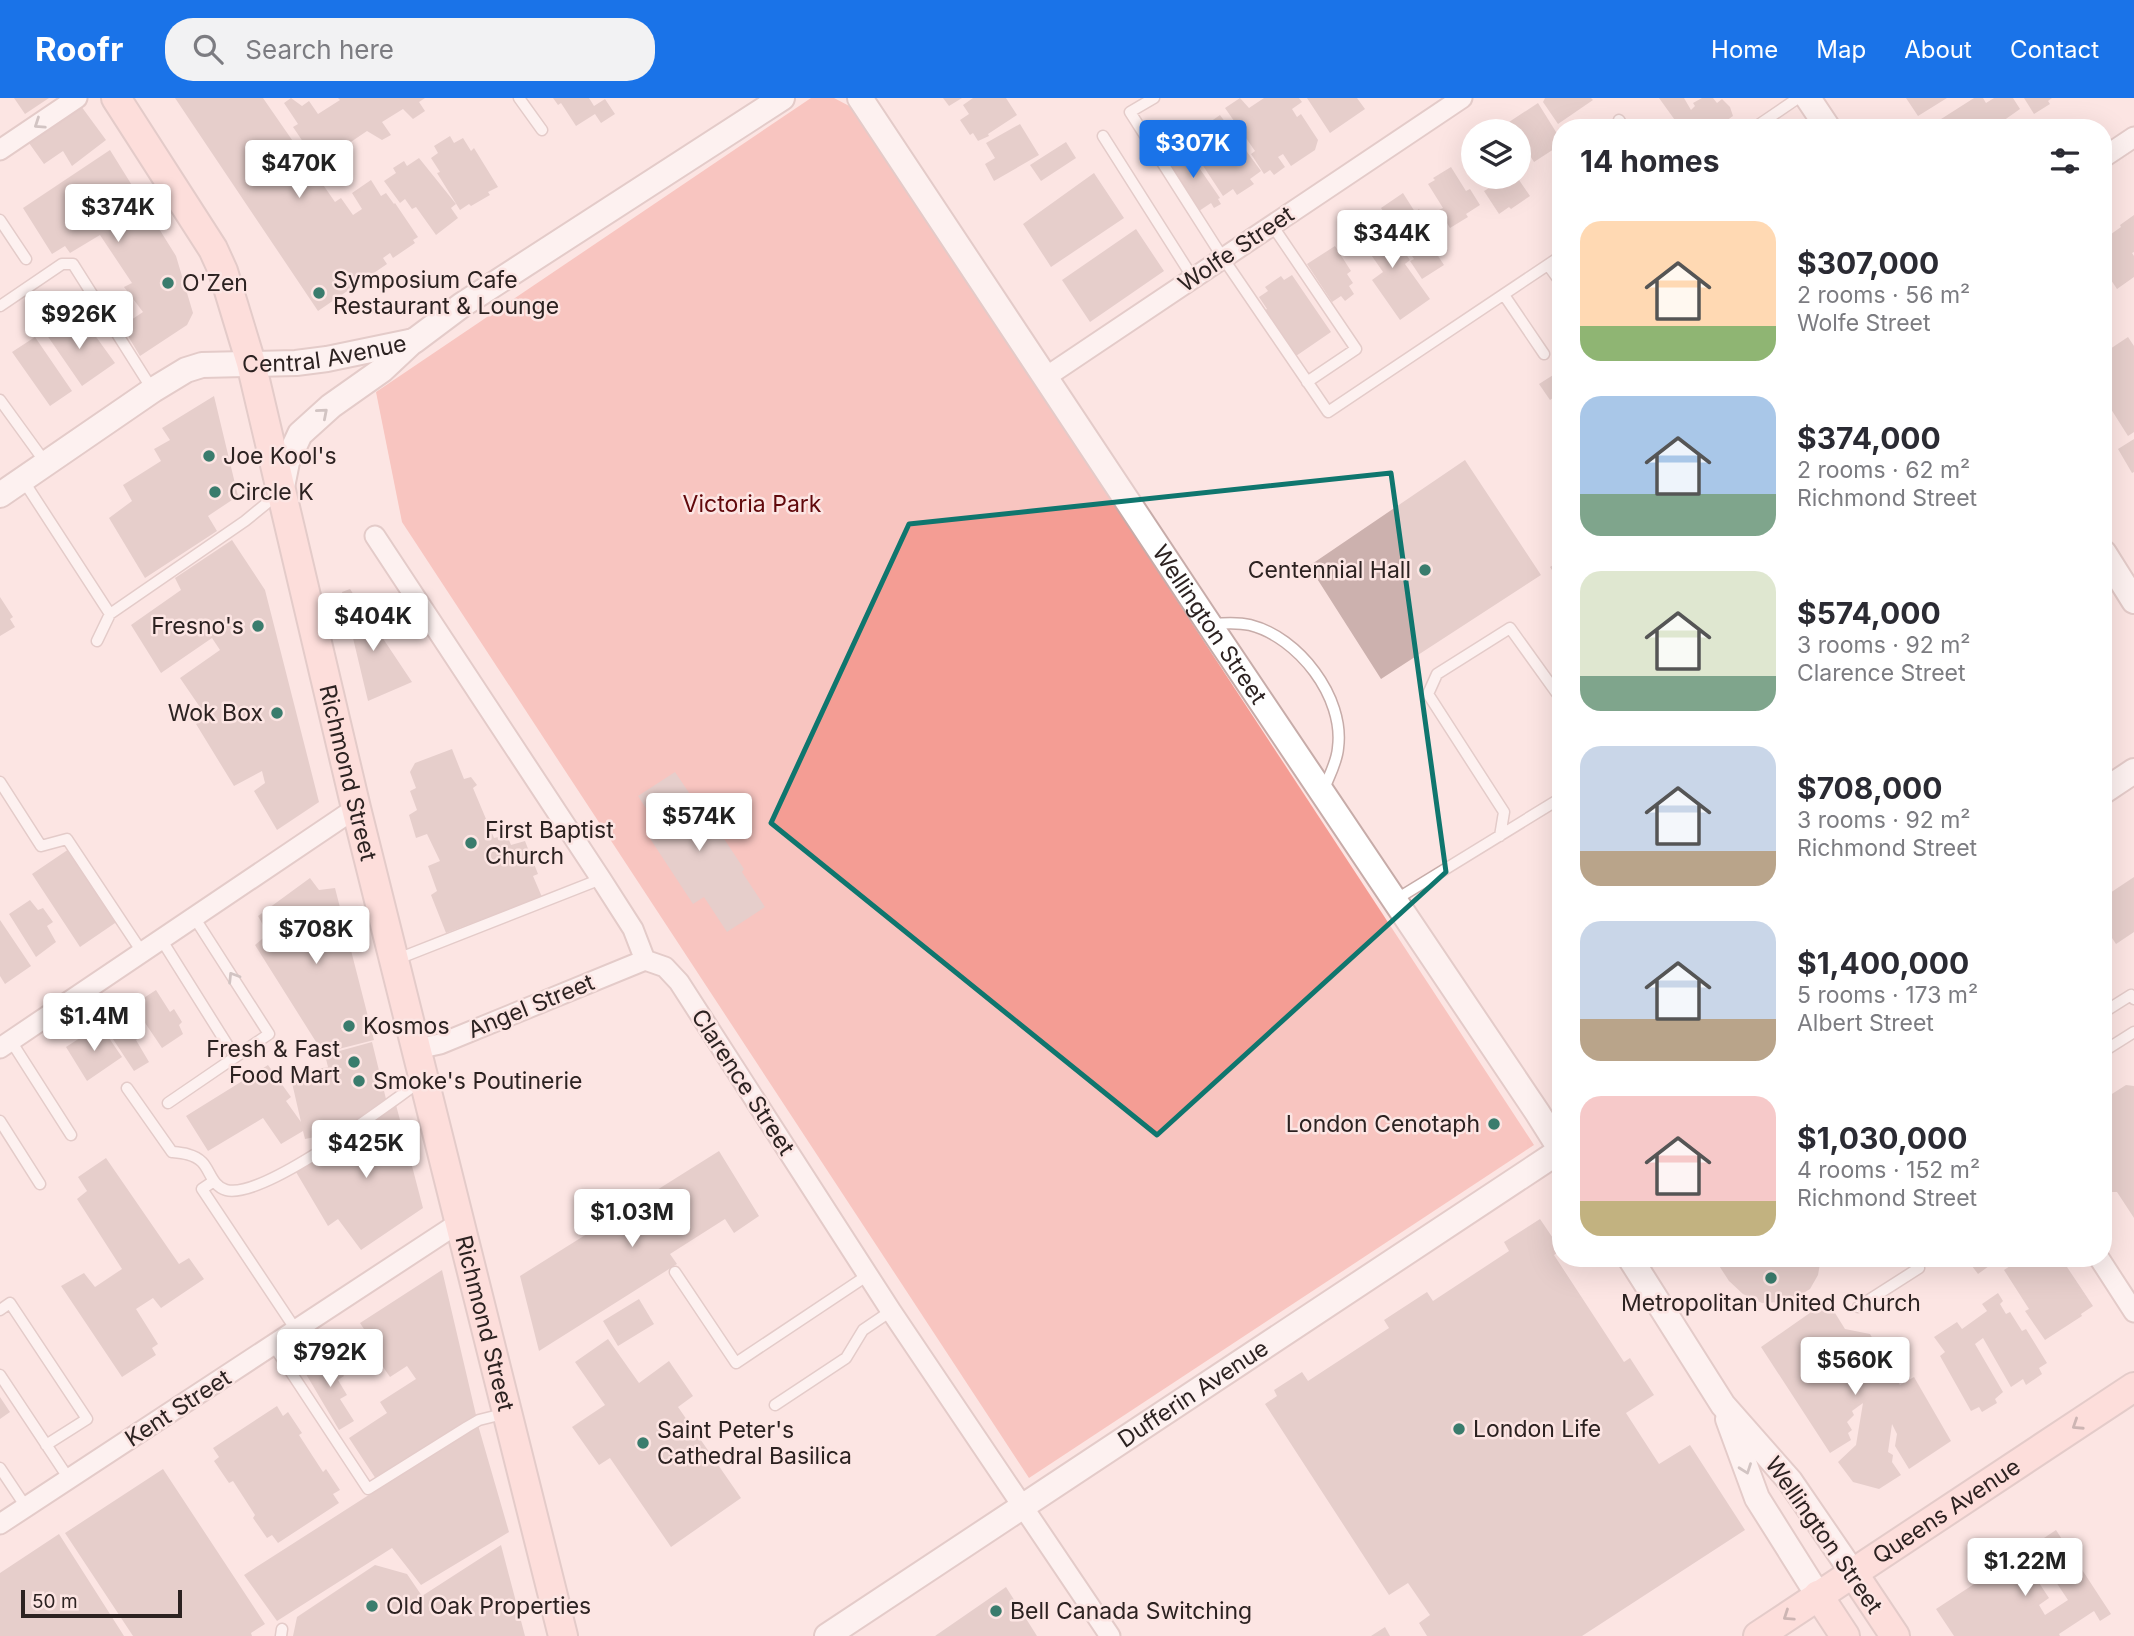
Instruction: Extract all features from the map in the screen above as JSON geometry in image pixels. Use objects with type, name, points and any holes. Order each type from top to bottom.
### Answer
[{"type":"main road","name":"Richmond Street","points":[[116,98],[213,249],[223,271],[251,363],[356,808],[563,1636]]},
{"type":"main road","name":"Queens Avenue","points":[[1758,1636],[2134,1387]]},
{"type":"main road","name":"Wellington Street","points":[[1853,1573],[1895,1636]]},
{"type":"main road","name":"Wellington Street","points":[[1818,1595],[1845,1636]]},
{"type":"street","points":[[0,150],[77,98]]},
{"type":"street","name":"Central Avenue","points":[[0,495],[171,378],[202,365],[296,363],[414,341],[462,305],[782,98]]},
{"type":"street","name":"Wellington Street","points":[[860,98],[1552,1136]]},
{"type":"street","name":"Wolfe Street","points":[[1045,377],[1462,98]]},
{"type":"street","points":[[1808,98],[1822,119]]},
{"type":"street","points":[[2112,152],[2134,137]]},
{"type":"street","points":[[281,492],[287,462],[300,433],[331,406],[382,370],[414,341]]},
{"type":"street","points":[[375,536],[633,929],[645,960]]},
{"type":"street","points":[[2112,566],[2134,601]]},
{"type":"street","points":[[2112,786],[2134,771]]},
{"type":"street","points":[[5,1044],[356,808]]},
{"type":"street","name":"Angel Street","points":[[417,1049],[446,1041],[645,960]]},
{"type":"street","name":"Clarence Street","points":[[645,960],[665,967],[680,982],[891,1311],[1110,1636]]},
{"type":"street","name":"Dufferin Avenue","points":[[827,1636],[1552,1156]]},
{"type":"street","name":"Kent Street","points":[[0,1524],[460,1222]]},
{"type":"street","name":"Wellington Street","points":[[1636,1267],[1723,1405],[1790,1481],[1853,1573]]},
{"type":"street","points":[[2105,1267],[2134,1312]]},
{"type":"street","name":"Wellington Street","points":[[1723,1405],[1757,1498],[1818,1595]]},
{"type":"lane","points":[[519,98],[542,131]]},
{"type":"lane","points":[[1154,98],[1130,112],[1223,258],[1328,412],[1552,262]]},
{"type":"lane","points":[[1767,119],[1798,98]]},
{"type":"lane","points":[[1103,136],[1193,278]]},
{"type":"lane","points":[[0,220],[26,258]]},
{"type":"lane","points":[[1272,225],[1356,349],[1307,382]]},
{"type":"lane","points":[[0,306],[62,264],[73,264],[153,390]]},
{"type":"lane","points":[[1548,265],[1552,271]]},
{"type":"lane","points":[[1504,295],[1544,354]]},
{"type":"lane","points":[[0,400],[46,463]]},
{"type":"lane","points":[[22,480],[110,614]]},
{"type":"lane","points":[[97,641],[110,614],[246,521],[281,492]]},
{"type":"lane","points":[[1209,624],[1250,625],[1273,635],[1296,650],[1313,668],[1332,707],[1339,747],[1322,792]]},
{"type":"lane","points":[[1500,836],[1504,812],[1428,694],[1437,674],[1510,628],[1552,686]]},
{"type":"lane","points":[[0,782],[41,846],[67,839],[142,952]]},
{"type":"lane","points":[[1395,900],[1552,804]]},
{"type":"lane","points":[[394,960],[601,879]]},
{"type":"lane","points":[[168,1103],[269,1034],[194,917]]},
{"type":"lane","points":[[161,939],[235,1057]]},
{"type":"lane","points":[[2112,1007],[2131,995],[2134,999]]},
{"type":"lane","points":[[2112,1046],[2134,1032]]},
{"type":"lane","points":[[5,1044],[71,1135]]},
{"type":"lane","points":[[127,1088],[172,1152],[187,1153],[201,1161],[214,1181],[225,1190],[261,1184],[293,1169],[424,1078]]},
{"type":"lane","points":[[0,1121],[40,1184]]},
{"type":"lane","points":[[214,1181],[202,1189],[296,1330]]},
{"type":"lane","points":[[1858,1307],[1918,1267]]},
{"type":"lane","points":[[675,1272],[736,1363],[868,1275]]},
{"type":"lane","points":[[0,1310],[10,1303],[87,1419],[46,1445]]},
{"type":"lane","points":[[775,1405],[846,1358],[863,1330],[891,1311]]},
{"type":"lane","points":[[274,1345],[368,1489],[479,1420],[508,1413]]},
{"type":"lane","points":[[0,1375],[69,1479]]},
{"type":"lane","points":[[0,1468],[26,1507]]},
{"type":"highlighted area","points":[[1391,473],[1446,872],[1157,1135],[771,823],[909,524]]},
{"type":"green space","name":"Victoria Park","points":[[811,98],[834,98],[855,109],[1534,1145],[1029,1478],[402,522],[376,392]]},
{"type":"building","points":[[14,98],[49,98],[25,114]]},
{"type":"building","points":[[175,98],[263,98],[335,202],[341,198],[353,215],[362,209],[352,193],[371,180],[381,196],[386,193],[395,203],[418,237],[413,240],[415,243],[393,258],[390,253],[383,258],[387,264],[318,311]]},
{"type":"building","points":[[291,98],[302,106],[309,101],[318,114],[340,100],[338,98],[425,98],[419,102],[425,111],[413,119],[403,109],[382,122],[391,135],[382,140],[367,131],[333,154],[338,168],[330,174],[322,162],[318,164],[293,127],[298,124],[284,103]]},
{"type":"building","points":[[553,98],[589,98],[594,106],[605,99],[615,114],[601,123],[595,114],[576,126],[561,103],[558,105]]},
{"type":"building","points":[[943,98],[962,98],[949,106]]},
{"type":"building","points":[[973,98],[1006,98],[1017,115],[978,141],[973,133],[970,135],[960,120],[969,114],[963,105]]},
{"type":"building","points":[[1240,98],[1249,108],[1264,98],[1299,98],[1302,102],[1292,109],[1297,117],[1301,114],[1318,140],[1315,150],[1291,166],[1283,154],[1278,157],[1285,167],[1274,175],[1270,170],[1264,174],[1251,154],[1255,151],[1225,108]]},
{"type":"building","points":[[1307,98],[1357,98],[1365,109],[1330,133]]},
{"type":"building","points":[[1545,98],[1593,100],[1565,119],[1555,119],[1543,102]]},
{"type":"building","points":[[1659,98],[1684,98],[1691,110],[1695,106],[1693,103],[1702,98],[1713,98],[1717,103],[1722,99],[1730,107],[1733,116],[1729,119],[1674,119]]},
{"type":"building","points":[[1906,98],[1947,98],[1918,116]]},
{"type":"building","points":[[1974,98],[1983,98],[1986,103],[1994,98],[2013,98],[2020,109],[2006,119],[1941,119]]},
{"type":"building","points":[[2024,98],[2052,98],[2048,101],[2050,104],[2034,114]]},
{"type":"building","points":[[1538,103],[1552,126],[1552,150],[1534,162],[1531,157],[1531,119],[1514,119]]},
{"type":"building","points":[[81,106],[106,140],[72,166],[63,151],[44,164],[29,143]]},
{"type":"building","points":[[1220,115],[1261,171],[1250,179],[1254,184],[1237,195],[1233,189],[1223,196],[1184,137],[1197,129],[1205,142],[1218,134],[1210,122]]},
{"type":"building","points":[[1020,124],[1039,155],[994,181],[985,164],[995,158],[986,143]]},
{"type":"building","points":[[450,136],[454,143],[463,138],[471,151],[474,148],[498,187],[488,192],[490,195],[460,210],[431,158],[438,153],[434,146]]},
{"type":"building","points":[[1066,142],[1076,158],[1041,181],[1030,165]]},
{"type":"building","points":[[1184,146],[1220,198],[1218,199],[1221,204],[1214,208],[1211,203],[1199,211],[1169,167],[1172,165],[1167,158]]},
{"type":"building","points":[[110,150],[176,256],[193,313],[187,325],[140,356],[122,326],[143,312],[124,287],[132,283],[100,235],[70,253],[65,246],[52,254],[23,208]]},
{"type":"building","points":[[419,158],[456,204],[451,208],[458,218],[436,235],[416,207],[412,209],[405,199],[400,203],[384,181],[396,173],[393,168],[404,161],[407,166]]},
{"type":"building","points":[[1451,167],[1461,183],[1461,189],[1470,189],[1480,205],[1466,214],[1468,217],[1450,228],[1439,210],[1443,208],[1428,184],[1435,180],[1433,178]]},
{"type":"building","points":[[1094,173],[1124,218],[1051,267],[1023,224]]},
{"type":"building","points":[[1525,189],[1530,196],[1499,214],[1484,191]]},
{"type":"building","points":[[1403,193],[1415,212],[1419,209],[1425,219],[1419,227],[1444,265],[1422,279],[1410,261],[1414,259],[1381,208]]},
{"type":"building","points":[[2134,215],[2134,277],[2117,289],[2112,282],[2112,233],[2121,227],[2120,225]]},
{"type":"building","points":[[1379,216],[1410,260],[1405,264],[1430,299],[1400,320],[1372,280],[1383,272],[1356,233]]},
{"type":"building","points":[[1136,229],[1164,271],[1090,322],[1062,280]]},
{"type":"building","points":[[1335,246],[1351,271],[1347,274],[1353,283],[1349,286],[1354,294],[1345,301],[1341,296],[1332,302],[1307,264]]},
{"type":"building","points":[[1292,275],[1331,332],[1296,356],[1259,297],[1268,291],[1265,287],[1281,276],[1284,280]]},
{"type":"building","points":[[62,315],[81,343],[94,334],[115,363],[82,386],[42,328]]},
{"type":"building","points":[[35,337],[72,391],[50,406],[12,352]]},
{"type":"building","points":[[2128,337],[2134,346],[2134,432],[2128,436],[2112,411],[2112,348]]},
{"type":"building","points":[[1552,376],[1552,399],[1550,400],[1539,384]]},
{"type":"building","points":[[214,396],[238,496],[208,516],[217,531],[145,578],[109,518],[132,501],[123,485],[161,461],[154,449],[170,440],[162,428]]},
{"type":"building","points":[[2134,439],[2134,472],[2132,473],[2118,449]]},
{"type":"building","name":"Centennial Hall","points":[[1465,460],[1541,575],[1381,679],[1309,566]]},
{"type":"building","points":[[232,540],[265,590],[319,802],[277,830],[254,791],[265,783],[262,771],[234,786],[196,724],[206,716],[180,678],[220,650],[212,638],[161,673],[131,625],[181,590],[175,578]]},
{"type":"building","points":[[350,589],[412,682],[368,701],[342,592]]},
{"type":"building","points":[[0,597],[13,617],[10,619],[15,627],[0,636]]},
{"type":"building","name":"First Baptist Church","points":[[452,749],[464,779],[471,777],[477,785],[473,788],[494,838],[507,835],[511,845],[525,841],[538,874],[533,876],[542,897],[446,933],[431,895],[437,891],[428,866],[440,861],[427,834],[416,838],[409,815],[417,810],[410,791],[416,788],[410,772],[415,763]]},
{"type":"building","points":[[675,772],[698,806],[701,804],[744,869],[742,872],[765,907],[727,932],[704,897],[693,904],[649,837],[660,830],[638,796]]},
{"type":"building","points":[[69,849],[118,921],[80,947],[32,874]]},
{"type":"building","points":[[2134,877],[2134,932],[2116,944],[2112,938],[2112,892]]},
{"type":"building","points":[[310,878],[319,890],[335,888],[374,1040],[323,1053],[255,945],[268,934],[258,916]]},
{"type":"building","points":[[30,900],[38,910],[43,908],[53,922],[47,926],[56,942],[36,957],[9,914]]},
{"type":"building","points":[[0,920],[31,966],[5,984],[0,976]]},
{"type":"building","points":[[156,990],[170,1012],[174,1009],[182,1022],[179,1025],[183,1034],[162,1048],[133,1005]]},
{"type":"building","points":[[123,1012],[139,1037],[136,1040],[149,1062],[134,1071],[103,1024]]},
{"type":"building","points":[[100,1025],[122,1057],[87,1081],[66,1047]]},
{"type":"building","points":[[372,1042],[386,1099],[318,1147],[315,1137],[305,1139],[303,1131],[281,1144],[263,1118],[208,1151],[186,1116],[268,1065],[291,1097],[286,1101],[301,1122],[290,1074],[328,1067],[325,1055]]},
{"type":"building","points":[[2126,1085],[2134,1086],[2134,1218],[2117,1192],[2112,1192],[2112,1094]]},
{"type":"building","points":[[395,1101],[423,1208],[361,1250],[338,1219],[328,1226],[296,1172]]},
{"type":"building","points":[[719,1151],[759,1216],[734,1233],[725,1219],[670,1254],[677,1264],[539,1351],[520,1276]]},
{"type":"building","points":[[106,1158],[179,1264],[189,1258],[204,1279],[161,1308],[153,1298],[136,1309],[158,1344],[152,1348],[156,1355],[122,1377],[61,1286],[84,1273],[95,1287],[122,1269],[77,1199],[87,1191],[78,1177]]},
{"type":"building","name":"London Life","points":[[1540,1219],[1552,1237],[1552,1267],[1562,1267],[1624,1362],[1630,1358],[1654,1395],[1626,1413],[1659,1464],[1690,1445],[1745,1530],[1582,1636],[1427,1636],[1419,1623],[1430,1615],[1408,1583],[1389,1595],[1265,1404],[1277,1396],[1274,1390],[1302,1372],[1308,1381],[1389,1328],[1384,1320],[1427,1292],[1433,1301],[1509,1251],[1504,1242]]},
{"type":"building","name":"Metropolitan United Church","points":[[1720,1267],[1819,1267],[1810,1289],[1781,1302],[1762,1303],[1743,1294],[1729,1281]]},
{"type":"building","points":[[1973,1267],[1988,1267],[1978,1274]]},
{"type":"building","points":[[2008,1267],[2067,1267],[2093,1306],[2045,1340],[2025,1311],[2029,1309],[2004,1270]]},
{"type":"building","points":[[442,1270],[476,1415],[376,1479],[349,1438],[387,1413],[380,1402],[416,1379],[407,1366],[390,1377],[379,1361],[383,1358],[360,1323]]},
{"type":"building","points":[[1998,1293],[2006,1314],[2010,1312],[2022,1331],[2026,1329],[2047,1363],[2039,1368],[2042,1374],[2026,1385],[2023,1379],[2011,1387],[1983,1338],[1975,1344],[2003,1392],[1995,1399],[1997,1403],[1982,1412],[1979,1407],[1971,1411],[1940,1356],[1945,1352],[1934,1337],[1957,1322],[1962,1329],[1987,1311],[1982,1304]]},
{"type":"building","points":[[639,1299],[654,1324],[618,1346],[603,1321]]},
{"type":"building","points":[[1824,1303],[1830,1305],[1845,1329],[1870,1334],[1900,1385],[1914,1377],[1951,1441],[1909,1469],[1895,1446],[1897,1434],[1892,1424],[1888,1452],[1893,1455],[1892,1462],[1901,1475],[1879,1489],[1853,1482],[1838,1462],[1856,1445],[1863,1403],[1852,1411],[1854,1415],[1847,1422],[1852,1430],[1848,1433],[1851,1440],[1830,1453],[1761,1347]]},
{"type":"building","name":"Saint Peter's Cathedral Basilica","points":[[608,1339],[639,1383],[669,1361],[693,1396],[678,1407],[741,1498],[671,1547],[610,1458],[599,1465],[572,1427],[605,1405],[575,1362]]},
{"type":"building","points":[[330,1353],[344,1376],[338,1380],[347,1395],[340,1399],[354,1421],[339,1430],[303,1369]]},
{"type":"building","points":[[0,1397],[10,1412],[0,1419]]},
{"type":"building","points":[[277,1406],[283,1416],[288,1412],[323,1472],[326,1469],[340,1490],[333,1494],[339,1503],[278,1543],[272,1535],[267,1538],[233,1481],[229,1483],[214,1461],[219,1457],[213,1448]]},
{"type":"building","points":[[478,1425],[509,1532],[421,1585],[392,1548],[277,1621],[244,1575]]},
{"type":"building","points":[[163,1469],[265,1624],[251,1633],[252,1636],[133,1636],[65,1533]]},
{"type":"building","points":[[2056,1530],[2111,1614],[2100,1621],[2094,1611],[2059,1634],[2060,1636],[1954,1636],[1936,1609],[2020,1554],[2049,1598],[2039,1605],[2045,1615],[2068,1600],[2032,1546]]},
{"type":"building","points":[[59,1534],[124,1636],[0,1636],[0,1573]]},
{"type":"building","points":[[501,1545],[525,1636],[293,1636],[297,1617],[375,1565],[407,1574],[422,1596]]},
{"type":"building","name":"Bell Canada Switching","points":[[1006,1587],[1037,1636],[935,1636]]},
{"type":"building","points":[[1385,1627],[1390,1636],[1371,1636]]},
{"type":"place","name":"O'Zen","points":[[168,283]]},
{"type":"place","name":"Symposium Cafe Restaurant & Lounge","points":[[319,293]]},
{"type":"place","name":"Joe Kool's","points":[[209,456]]},
{"type":"place","name":"Circle K","points":[[215,492]]},
{"type":"place","name":"Centennial Hall","points":[[1425,570]]},
{"type":"place","name":"Fresno's","points":[[258,626]]},
{"type":"place","name":"Wok Box","points":[[277,713]]},
{"type":"place","name":"First Baptist Church","points":[[471,843]]},
{"type":"place","name":"Kosmos","points":[[349,1026]]},
{"type":"place","name":"Fresh & Fast Food Mart","points":[[354,1062]]},
{"type":"place","name":"Smoke's Poutinerie","points":[[359,1081]]},
{"type":"place","name":"London Cenotaph","points":[[1494,1124]]},
{"type":"place","name":"Metropolitan United Church","points":[[1771,1278]]},
{"type":"place","name":"London Life","points":[[1459,1429]]},
{"type":"place","name":"Saint Peter's Cathedral Basilica","points":[[643,1443]]},
{"type":"place","name":"Old Oak Properties","points":[[372,1606]]},
{"type":"place","name":"Bell Canada Switching","points":[[996,1611]]}]
